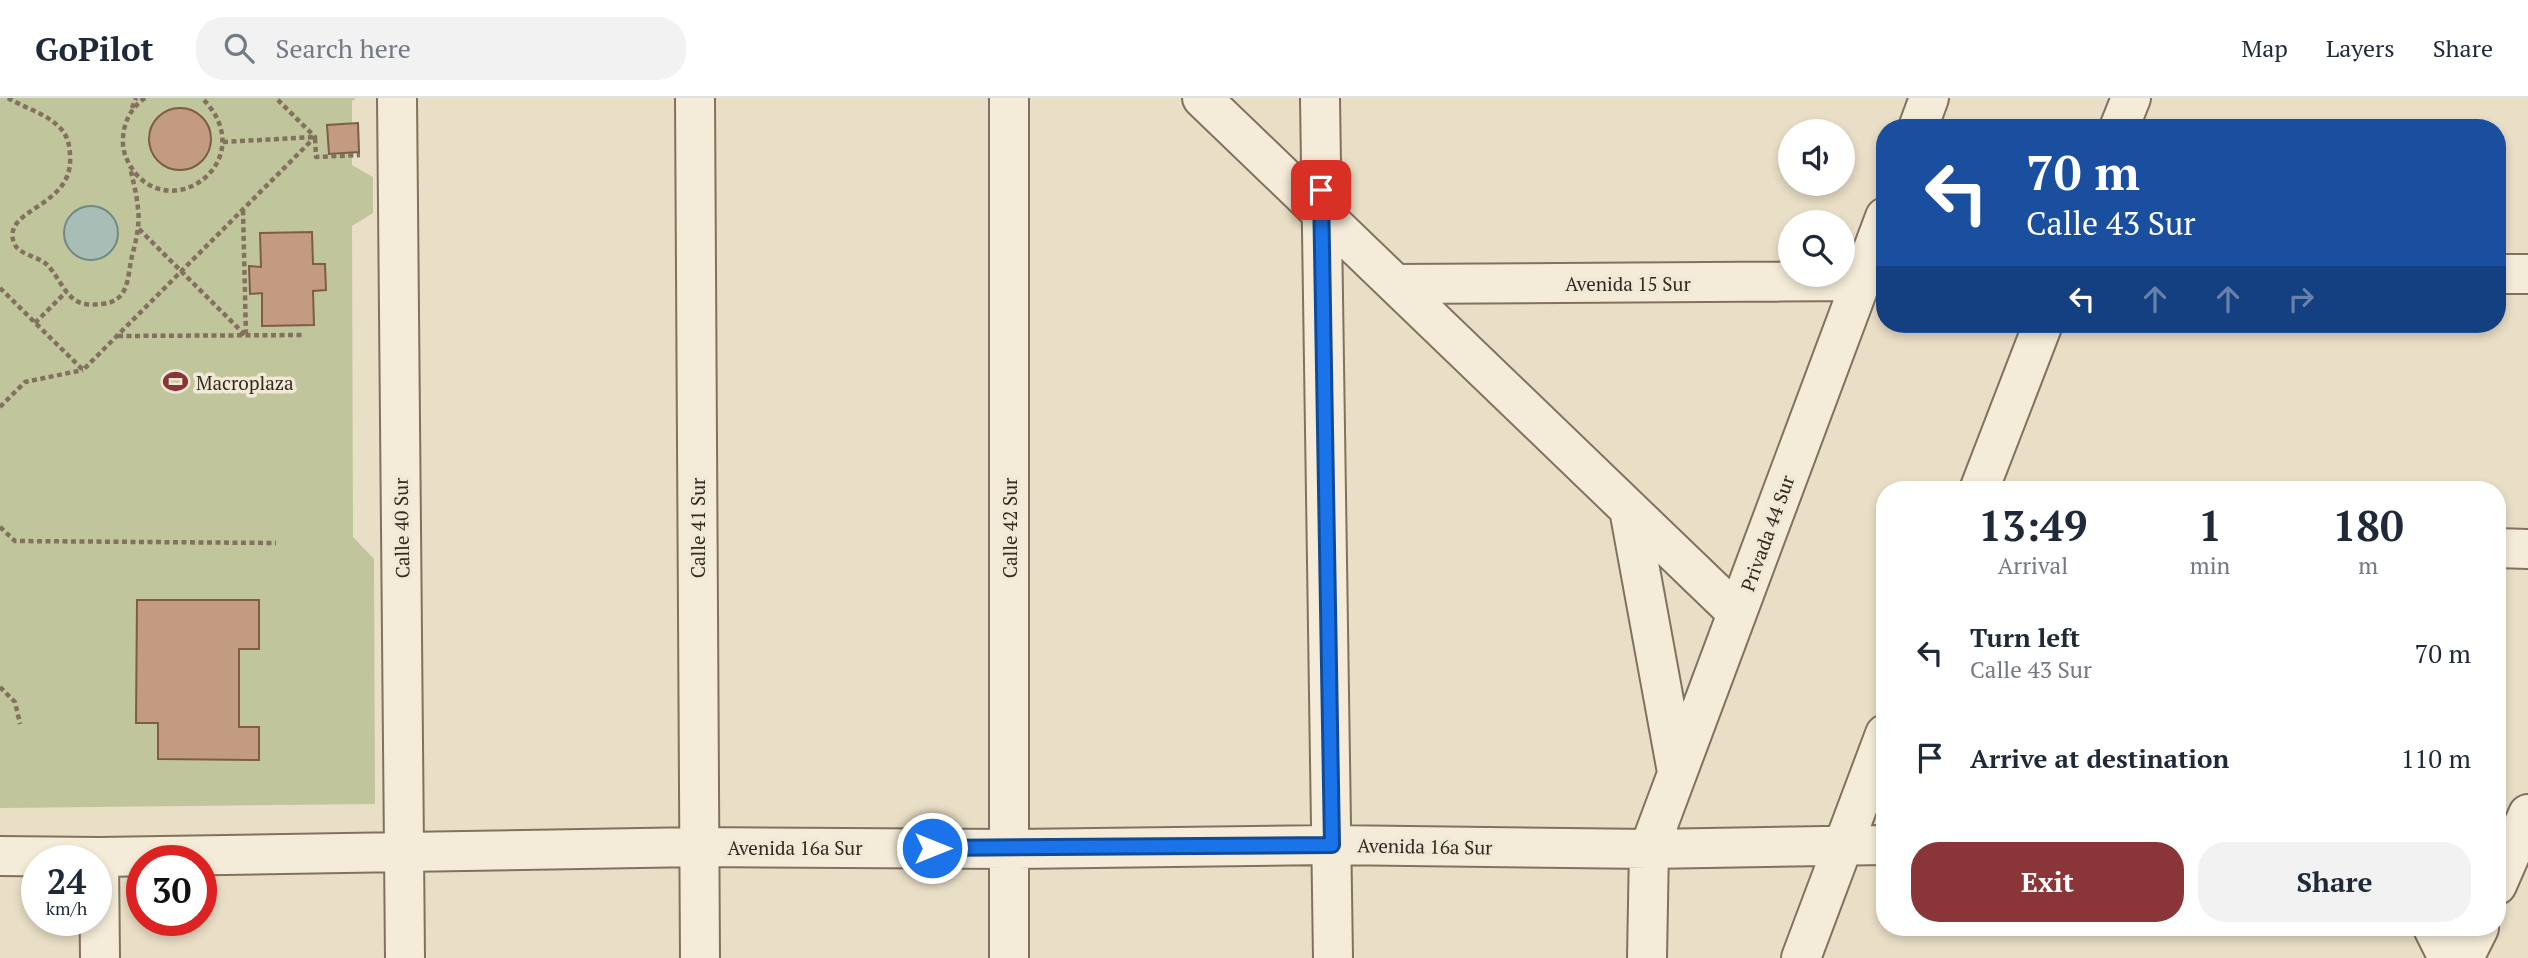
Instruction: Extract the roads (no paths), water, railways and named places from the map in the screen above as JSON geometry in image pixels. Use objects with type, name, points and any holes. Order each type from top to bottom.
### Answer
[{"type":"street","name":"Calle 40 Sur","points":[[397,98],[405,958]]},
{"type":"street","name":"Calle 41 Sur","points":[[695,98],[699,958]]},
{"type":"street","name":"Calle 42 Sur","points":[[1009,98],[1009,958]]},
{"type":"street","points":[[1202,98],[1737,613]]},
{"type":"street","points":[[1320,98],[1333,958]]},
{"type":"street","points":[[1921,119],[1929,98]]},
{"type":"street","points":[[2123,119],[2131,98]]},
{"type":"street","name":"Privada 44 Sur","points":[[1647,958],[1649,849],[1876,241]]},
{"type":"street","points":[[2506,274],[2528,274]]},
{"type":"street","name":"Avenida 15 Sur","points":[[1396,284],[1861,281]]},
{"type":"street","points":[[1982,481],[2040,333]]},
{"type":"street","points":[[1629,509],[1678,772]]},
{"type":"street","points":[[2506,548],[2528,548]]},
{"type":"street","points":[[1801,958],[1876,757]]},
{"type":"street","points":[[2506,856],[2513,834]]},
{"type":"street","name":"Avenida 16a Sur","points":[[112,857],[699,847],[1009,849],[1332,845],[1649,849],[1876,845]]},
{"type":"street","name":"Avenida 16a Sur","points":[[0,856],[21,856]]},
{"type":"street","points":[[100,936],[100,958]]},
{"type":"street","points":[[2437,936],[2448,958]]},
{"type":"street","points":[[2464,958],[2475,936]]},
{"type":"water","points":[[91,206],[110,214],[118,233],[110,252],[91,260],[72,252],[64,233],[72,214]]},
{"type":"place","name":"Macroplaza","points":[[176,382]]}]
